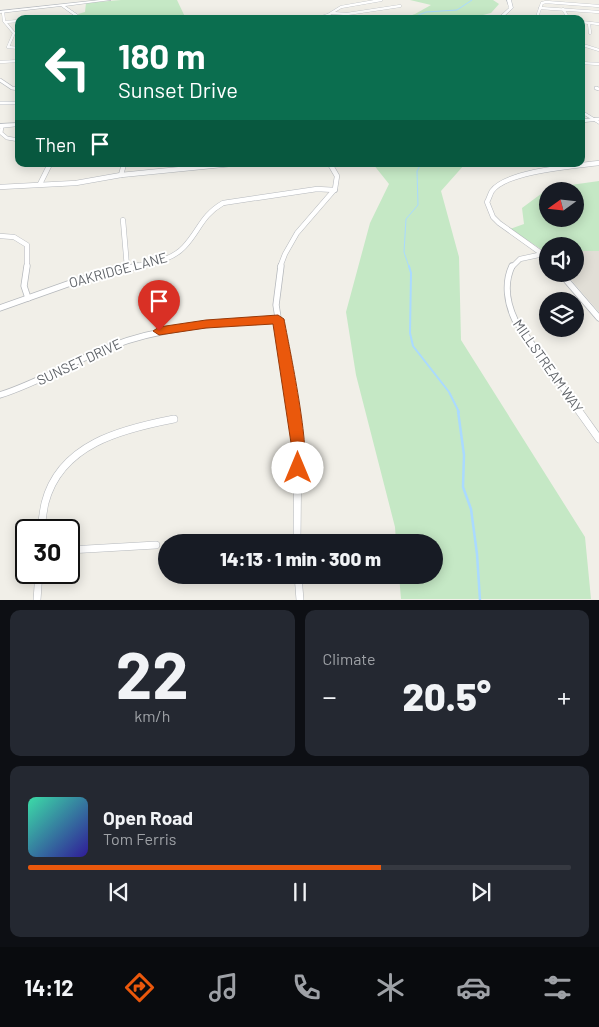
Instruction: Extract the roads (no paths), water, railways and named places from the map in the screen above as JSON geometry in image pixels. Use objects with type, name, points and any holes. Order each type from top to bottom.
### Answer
[{"type":"main road","points":[[2,12],[109,0]]},
{"type":"main road","points":[[503,15],[511,8],[510,0]]},
{"type":"main road","points":[[61,5],[76,15]]},
{"type":"main road","points":[[585,113],[598,121]]},
{"type":"main road","points":[[1,126],[15,124]]},
{"type":"street","points":[[325,15],[343,6],[381,0]]},
{"type":"street","points":[[538,14],[542,2],[547,1],[599,6]]},
{"type":"street","points":[[332,12],[347,14],[400,6]]},
{"type":"street","points":[[540,8],[599,12]]},
{"type":"street","points":[[564,9],[567,15]]},
{"type":"street","points":[[2,12],[5,22],[14,34],[9,48],[15,48]]},
{"type":"street","points":[[5,22],[15,21]]},
{"type":"street","points":[[585,22],[599,24]]},
{"type":"street","points":[[589,22],[590,33]]},
{"type":"street","points":[[586,46],[599,50]]},
{"type":"street","points":[[0,62],[15,61]]},
{"type":"street","points":[[585,63],[599,64]]},
{"type":"street","points":[[0,80],[15,88]]},
{"type":"street","points":[[0,103],[15,103]]},
{"type":"street","points":[[585,121],[598,121]]},
{"type":"street","points":[[1,126],[2,135],[15,139]]},
{"type":"street","points":[[585,165],[599,163]]},
{"type":"street","points":[[40,184],[48,167]]},
{"type":"street","points":[[121,175],[123,167]]},
{"type":"street","points":[[0,187],[76,183],[186,167]]},
{"type":"street","points":[[297,534],[298,443],[278,319],[276,288],[278,272],[298,229],[334,190],[338,178],[332,167]]},
{"type":"street","points":[[539,251],[505,228],[494,218],[487,204],[490,193],[497,185],[515,177],[575,167]]},
{"type":"street","name":"OAKRIDGE LANE","points":[[0,308],[83,279],[157,262],[176,254],[189,241],[210,211],[223,203],[317,189],[334,190]]},
{"type":"street","points":[[123,220],[127,268]]},
{"type":"street","points":[[0,236],[14,237],[27,245],[29,252],[24,290],[28,298]]},
{"type":"street","name":"MILLSTREAM WAY","points":[[539,257],[521,259],[510,268],[508,276],[509,307],[515,320],[599,438]]},
{"type":"street","points":[[568,282],[599,318]]},
{"type":"street","name":"SUNSET DRIVE","points":[[0,396],[41,380],[110,346],[146,334],[190,326],[278,319]]},
{"type":"street","points":[[43,519],[46,497],[58,476],[74,456],[96,440],[118,431],[174,419]]},
{"type":"street","points":[[80,549],[156,545]]},
{"type":"street","points":[[37,600],[38,584]]},
{"type":"street","points":[[299,584],[300,600]]},
{"type":"waterway","points":[[419,15],[426,12],[457,10],[472,0]]},
{"type":"waterway","points":[[409,267],[404,252],[406,219],[418,205],[417,171],[419,167]]},
{"type":"waterway","points":[[409,266],[411,273],[410,333],[413,346],[449,392],[459,412]]},
{"type":"waterway","points":[[458,411],[464,455],[463,487],[471,509],[477,554],[480,600]]}]
